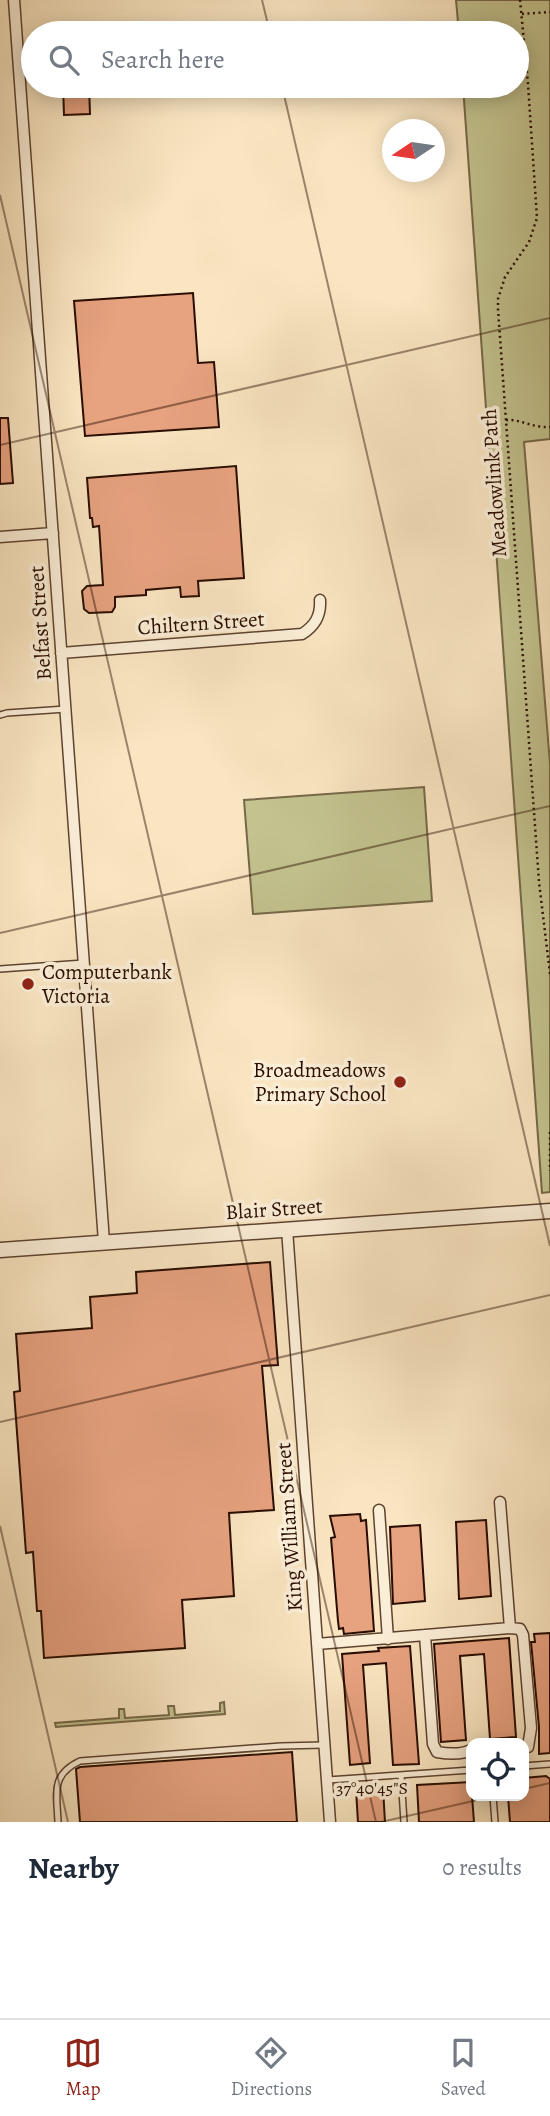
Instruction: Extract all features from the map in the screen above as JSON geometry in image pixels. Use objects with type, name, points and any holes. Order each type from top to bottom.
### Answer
[{"type":"street","name":"Belfast Street","points":[[14,0],[104,1242]]},
{"type":"street","points":[[0,537],[52,533]]},
{"type":"street","name":"Chiltern Street","points":[[61,653],[302,634],[315,623],[319,615],[320,600]]},
{"type":"street","name":"Blair Street","points":[[0,1250],[550,1211]]},
{"type":"street","name":"King William Street","points":[[287,1229],[330,1822]]},
{"type":"street","points":[[500,1502],[510,1628]]},
{"type":"street","points":[[379,1510],[388,1639]]},
{"type":"street","points":[[317,1644],[520,1629],[523,1635],[531,1728],[529,1745]]},
{"type":"street","points":[[425,1635],[433,1744],[437,1752],[466,1753]]},
{"type":"lane","points":[[0,715],[66,709]]},
{"type":"lane","points":[[0,969],[84,963]]},
{"type":"lane","points":[[58,1822],[58,1781],[67,1768],[80,1761],[324,1745]]},
{"type":"lane","points":[[529,1766],[550,1764]]},
{"type":"lane","points":[[327,1780],[466,1770]]},
{"type":"lane","points":[[401,1775],[404,1822]]},
{"type":"lane","points":[[494,1801],[495,1822]]},
{"type":"path","name":"Meadowlink Path","points":[[520,0],[523,21]]},
{"type":"path","points":[[522,14],[550,12]]},
{"type":"path","name":"Meadowlink Path","points":[[528,98],[537,218],[529,242],[509,269],[498,299],[541,905],[550,974]]},
{"type":"path","points":[[506,420],[513,419],[537,428],[550,427]]},
{"type":"path","points":[[550,1132],[550,1171]]},
{"type":"green space","points":[[456,0],[550,0],[550,439],[524,442],[550,764],[550,1192],[542,1193],[464,98],[529,98],[529,21],[458,21]]},
{"type":"green space","points":[[424,787],[432,901],[253,914],[244,800]]},
{"type":"green space","points":[[224,1702],[225,1714],[56,1727],[55,1723],[119,1718],[119,1709],[124,1709],[125,1718],[169,1715],[168,1706],[174,1706],[175,1715],[220,1711],[220,1703]]},
{"type":"building","points":[[63,98],[89,98],[90,114],[64,115]]},
{"type":"building","points":[[193,293],[198,363],[214,362],[219,427],[85,436],[74,301]]},
{"type":"building","points":[[0,418],[8,418],[13,483],[0,484]]},
{"type":"building","points":[[236,466],[244,578],[198,581],[199,596],[181,597],[180,587],[146,590],[146,595],[115,597],[112,612],[89,613],[84,609],[82,591],[87,586],[103,585],[99,526],[93,527],[90,518],[87,478]]},
{"type":"building","points":[[270,1262],[278,1365],[262,1366],[274,1510],[229,1513],[234,1596],[182,1600],[185,1648],[44,1658],[41,1611],[37,1611],[33,1552],[26,1553],[14,1392],[20,1391],[16,1334],[92,1328],[90,1297],[137,1293],[136,1272]]},
{"type":"building","points":[[360,1514],[361,1521],[366,1520],[374,1631],[344,1634],[343,1628],[339,1629],[338,1621],[331,1538],[335,1537],[330,1516]]},
{"type":"building","points":[[486,1520],[491,1596],[459,1599],[456,1522]]},
{"type":"building","points":[[420,1525],[425,1601],[393,1604],[390,1527]]},
{"type":"building","points":[[550,1633],[550,1753],[539,1754],[531,1642],[535,1642],[534,1634]]},
{"type":"building","points":[[509,1638],[516,1737],[490,1738],[484,1654],[460,1656],[466,1740],[441,1742],[434,1644]]},
{"type":"building","points":[[410,1646],[419,1764],[393,1765],[386,1663],[363,1665],[370,1763],[350,1765],[342,1654]]},
{"type":"building","points":[[292,1752],[297,1822],[80,1822],[76,1769],[80,1767]]},
{"type":"building","points":[[546,1776],[550,1779],[550,1822],[510,1822],[508,1801],[529,1801],[529,1778]]},
{"type":"building","points":[[466,1782],[466,1801],[472,1801],[474,1822],[419,1822],[417,1785]]},
{"type":"building","points":[[383,1788],[385,1822],[358,1822],[356,1790]]},
{"type":"place","name":"Computerbank Victoria","points":[[28,984]]},
{"type":"place","name":"Broadmeadows Primary School","points":[[400,1082]]}]
